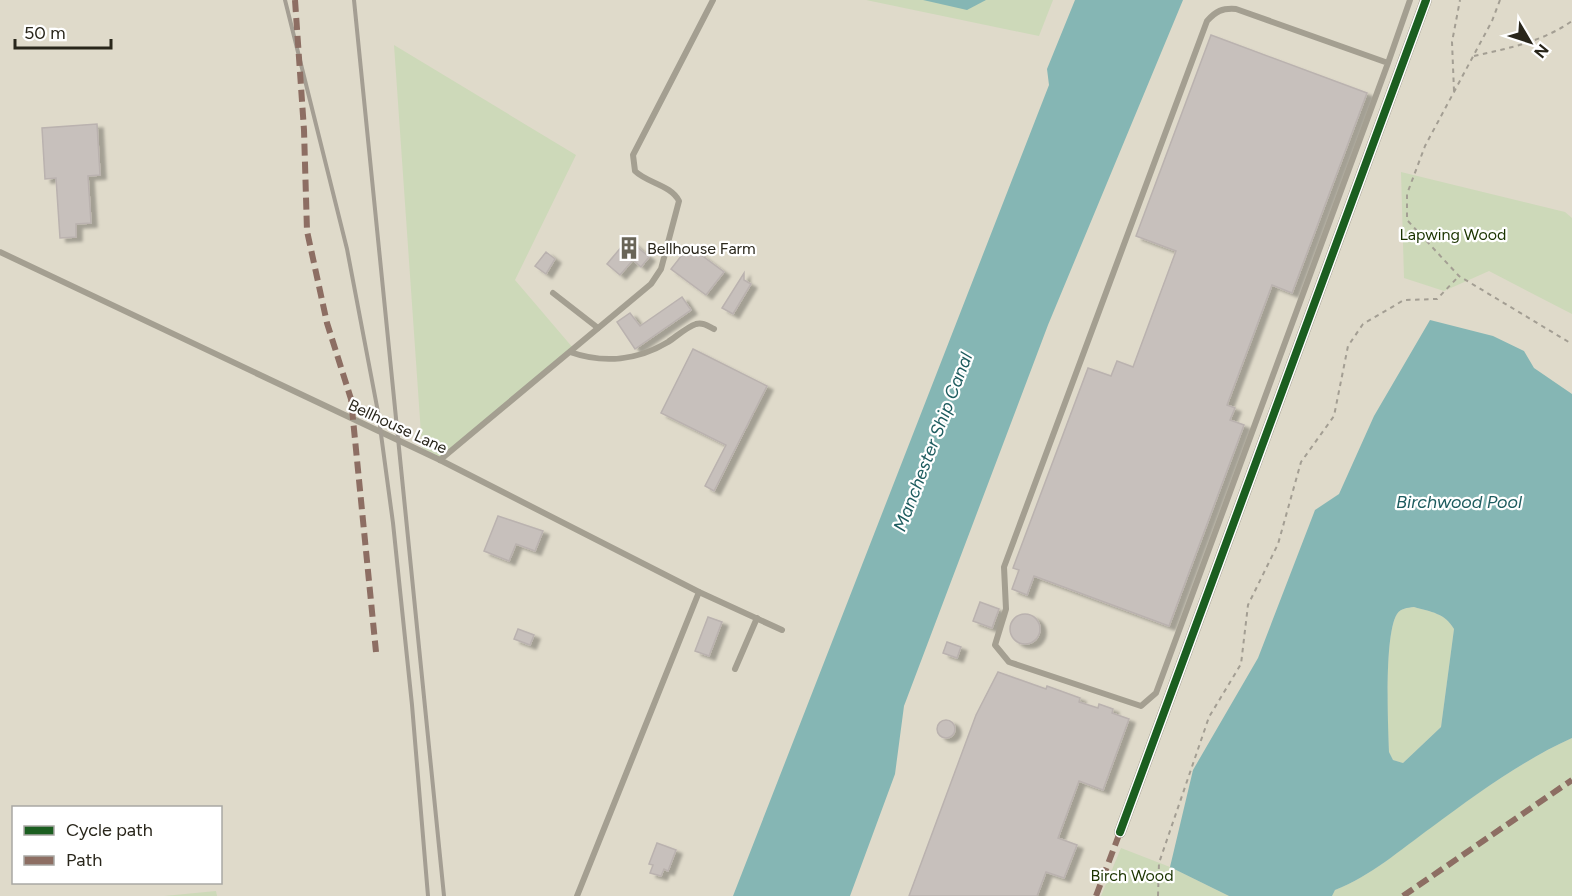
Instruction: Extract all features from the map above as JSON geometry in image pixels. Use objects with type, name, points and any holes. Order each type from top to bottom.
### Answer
[{"type":"street","points":[[1120,832],[1426,0]]},
{"type":"lane","points":[[440,460],[651,284],[661,269],[679,201],[671,191],[641,177],[635,171],[633,154],[713,0]]},
{"type":"lane","points":[[1388,63],[1236,9],[1215,12],[1207,21],[1004,567],[1005,609],[995,645],[1009,662],[1141,706],[1156,693],[1388,63],[1410,0]]},
{"type":"lane","name":"Bellhouse Lane","points":[[0,252],[440,460],[699,592],[782,630]]},
{"type":"lane","points":[[553,293],[598,328]]},
{"type":"lane","points":[[570,351],[609,360],[631,357],[666,343],[697,324],[706,324],[714,328]]},
{"type":"lane","points":[[577,896],[699,592]]},
{"type":"lane","points":[[735,669],[757,618]]},
{"type":"path","points":[[1454,94],[1452,42],[1460,0]]},
{"type":"path","points":[[1500,0],[1492,21],[1425,146],[1407,194],[1407,220],[1421,232],[1459,276],[1572,344]]},
{"type":"path","points":[[1473,56],[1522,46],[1556,32],[1572,21]]},
{"type":"path","points":[[1158,896],[1159,862],[1209,717],[1241,664],[1248,605],[1278,544],[1301,462],[1334,417],[1348,346],[1363,324],[1404,300],[1437,299],[1459,276]]},
{"type":"green space","points":[[866,0],[1053,0],[1039,36]]},
{"type":"green space","points":[[394,45],[576,155],[515,280],[573,348],[440,457],[422,448]]},
{"type":"green space","name":"Lapwing Wood","points":[[1401,172],[1565,212],[1572,218],[1572,314],[1489,271],[1444,291],[1404,278]]},
{"type":"green space","points":[[1414,607],[1442,616],[1454,629],[1441,727],[1403,763],[1393,760],[1389,752],[1388,660],[1390,640],[1397,614],[1402,609]]},
{"type":"green space","points":[[1572,738],[1572,896],[1332,896],[1335,890],[1373,870],[1500,779]]},
{"type":"green space","name":"Birch Wood","points":[[1121,848],[1170,867],[1229,896],[1101,896]]},
{"type":"green space","points":[[216,891],[217,896],[164,896]]},
{"type":"water","points":[[923,0],[986,0],[967,10]]},
{"type":"water","name":"Manchester Ship Canal","points":[[1075,0],[1183,0],[1048,325],[904,706],[895,774],[850,896],[733,896],[1049,85],[1047,69]]},
{"type":"water","name":"Birchwood Pool","points":[[1430,320],[1493,336],[1524,351],[1534,368],[1572,394],[1572,738],[1500,779],[1373,870],[1335,890],[1332,896],[1229,896],[1170,867],[1193,770],[1258,658],[1315,510],[1339,494],[1374,416]],"holes":[[[1414,607],[1442,616],[1454,629],[1441,727],[1403,763],[1393,760],[1389,752],[1388,660],[1390,640],[1397,614],[1402,609]]]},
{"type":"building","points":[[1211,35],[1367,93],[1292,293],[1272,285],[1227,405],[1235,408],[1230,420],[1244,425],[1169,626],[1034,576],[1027,595],[1012,589],[1019,570],[1013,568],[1088,368],[1111,376],[1117,361],[1133,367],[1176,251],[1136,236]]},
{"type":"building","points":[[97,124],[100,175],[88,176],[91,223],[76,224],[76,237],[60,238],[56,178],[45,179],[42,128]]},
{"type":"building","name":"Bellhouse Farm","points":[[628,239],[649,257],[641,267],[633,260],[620,275],[607,264]]},
{"type":"building","points":[[689,246],[724,272],[706,295],[671,269]]},
{"type":"building","points":[[546,252],[555,259],[546,274],[535,266]]},
{"type":"building","points":[[744,273],[744,280],[751,284],[733,314],[722,308]]},
{"type":"building","points":[[682,297],[691,310],[635,349],[617,322],[630,313],[640,326]]},
{"type":"building","points":[[693,349],[767,386],[714,491],[705,486],[726,445],[661,413]]},
{"type":"building","points":[[498,516],[543,531],[535,551],[516,544],[509,561],[484,551]]},
{"type":"building","points":[[980,602],[999,609],[992,628],[973,621]]},
{"type":"building","points":[[1025,614],[1036,618],[1040,629],[1036,640],[1025,644],[1014,640],[1010,629],[1014,618]]},
{"type":"building","points":[[708,617],[722,622],[709,656],[695,651]]},
{"type":"building","points":[[518,629],[534,635],[530,645],[514,639]]},
{"type":"building","points":[[947,642],[961,647],[957,658],[943,653]]},
{"type":"building","points":[[998,672],[1080,698],[1079,702],[1098,708],[1099,704],[1113,709],[1112,713],[1129,719],[1103,790],[1079,781],[1058,838],[1077,845],[1064,878],[1046,872],[1037,896],[909,896],[976,715]]},
{"type":"building","points":[[942,720],[950,720],[955,725],[953,736],[942,738],[937,733],[937,725]]},
{"type":"building","points":[[657,843],[676,850],[668,871],[664,869],[661,876],[650,873],[653,865],[649,864]]},
{"type":"railway","points":[[285,0],[347,249],[378,412],[393,523],[412,705],[428,896]]},
{"type":"railway","points":[[354,0],[444,896]]},
{"type":"marked path","points":[[295,0],[304,130],[307,231],[327,323],[351,399],[376,652]]},
{"type":"marked path","points":[[1403,896],[1572,780]]},
{"type":"marked path","points":[[1096,896],[1120,832]]},
{"type":"cycle path","points":[[1120,832],[1426,0]]},
{"type":"place","name":"Bellhouse Farm","points":[[629,248]]}]
